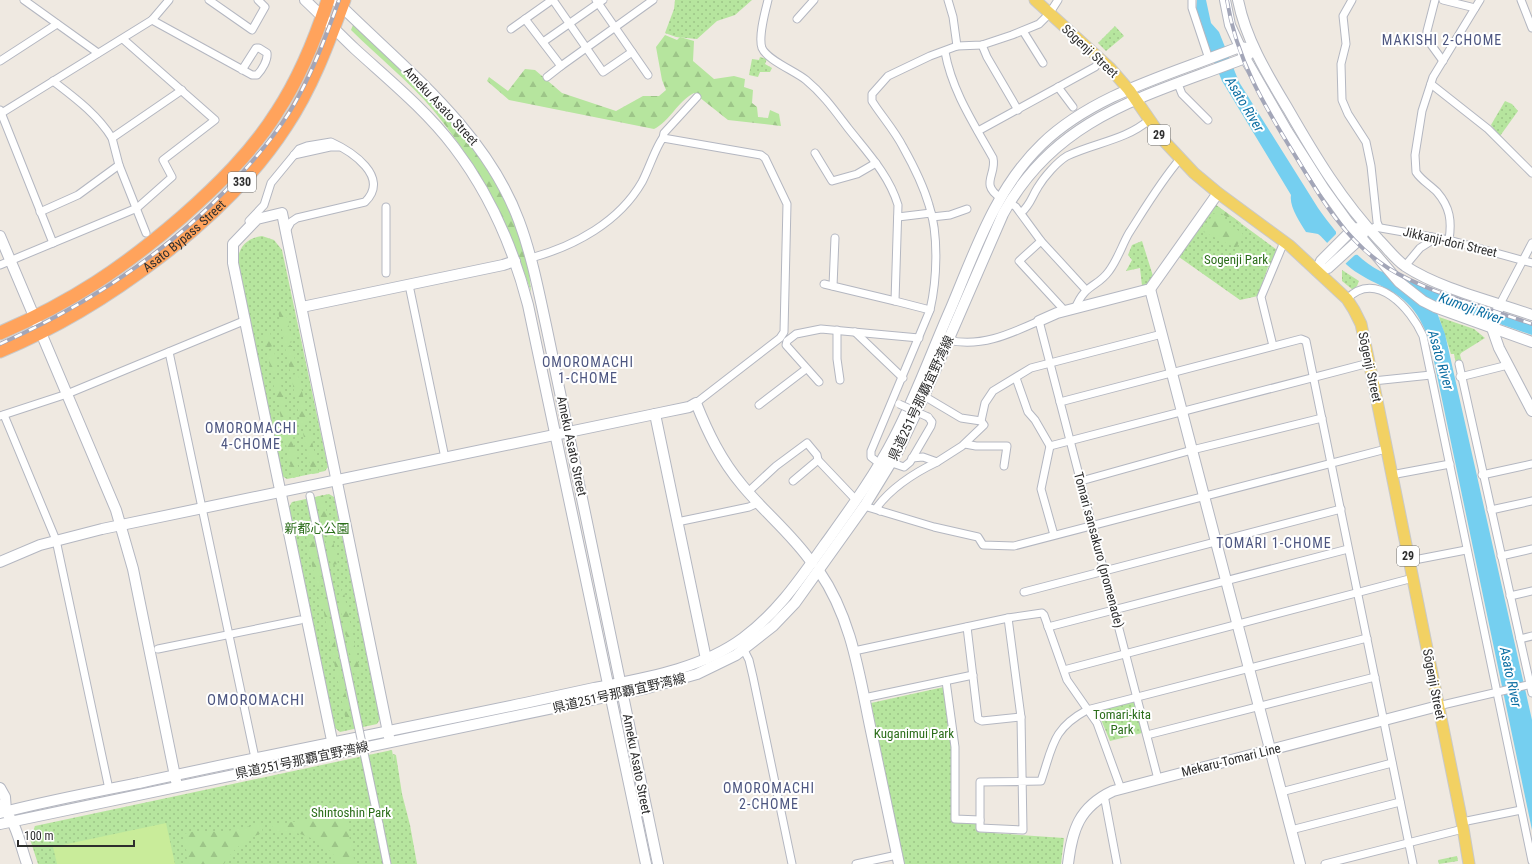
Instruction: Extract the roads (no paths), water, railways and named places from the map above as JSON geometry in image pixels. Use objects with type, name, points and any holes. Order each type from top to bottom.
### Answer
[{"type":"highway","name":"Asato Bypass Street","points":[[0,333],[35,318],[94,285],[127,262],[152,244],[202,200],[231,171],[265,130],[290,91],[309,54],[328,0]]},
{"type":"highway","name":"Asato Bypass Street","points":[[0,351],[41,333],[76,314],[128,280],[166,251],[211,213],[267,153],[290,120],[316,70],[334,28],[340,2]]},
{"type":"main road","name":"Sōgenji Street","points":[[1035,0],[1101,60],[1129,90],[1149,120],[1180,159],[1218,193],[1284,242],[1347,299],[1354,310],[1361,324],[1373,381],[1469,864]]},
{"type":"street","points":[[24,0],[98,53]]},
{"type":"street","points":[[52,243],[0,112],[123,39],[152,20],[169,0]]},
{"type":"street","points":[[209,0],[252,30],[265,7],[258,0]]},
{"type":"street","name":"Ameku Asato Street","points":[[306,0],[420,110],[453,145],[475,176],[490,202],[515,261],[528,305],[554,436],[646,864]]},
{"type":"street","points":[[511,29],[553,0],[604,72],[632,52]]},
{"type":"street","points":[[547,76],[653,0]]},
{"type":"street","points":[[768,0],[760,42],[764,51],[772,58],[806,80],[824,96],[876,163],[893,190],[898,204],[895,301]]},
{"type":"street","points":[[797,19],[814,0]]},
{"type":"street","points":[[948,0],[953,17],[957,46]]},
{"type":"street","points":[[880,464],[871,457],[871,451],[896,403],[903,378],[930,310],[935,289],[936,268],[930,205],[903,146],[876,107],[872,98],[876,88],[888,76],[930,56],[945,52],[957,46],[982,45],[1039,24],[1049,14],[1058,0]]},
{"type":"street","points":[[1192,0],[1192,8],[1209,59]]},
{"type":"street","points":[[1225,0],[1234,49],[1244,58],[1313,172],[1354,229],[1384,265],[1411,293],[1423,301],[1532,342]]},
{"type":"street","points":[[1238,0],[1242,20],[1254,49],[1321,165],[1342,197],[1366,227],[1405,266],[1438,282],[1499,307],[1532,315]]},
{"type":"street","points":[[1352,0],[1343,16],[1346,44],[1341,64],[1342,100],[1348,114],[1366,142],[1371,166],[1377,222],[1379,227]]},
{"type":"street","points":[[1435,0],[1427,31],[1427,39],[1443,61]]},
{"type":"street","points":[[1443,0],[1475,8]]},
{"type":"street","points":[[1449,240],[1452,222],[1450,213],[1437,193],[1416,172],[1415,155],[1422,111],[1431,84],[1443,61],[1480,0]]},
{"type":"street","points":[[1521,0],[1532,28]]},
{"type":"street","points":[[543,42],[570,24],[599,1],[615,28],[648,75]]},
{"type":"street","name":"Ameku Asato Street","points":[[340,2],[435,97],[481,150],[501,181],[516,214],[532,258],[658,864]]},
{"type":"street","points":[[525,19],[561,66]]},
{"type":"street","points":[[152,20],[242,70]]},
{"type":"street","points":[[0,61],[56,24]]},
{"type":"street","points":[[1023,31],[1043,63]]},
{"type":"street","points":[[0,265],[138,208],[172,177],[163,160],[215,120],[123,39]]},
{"type":"street","points":[[982,45],[986,57],[1018,110]]},
{"type":"street","points":[[1234,49],[1254,49]]},
{"type":"street","name":"県道251号那覇宜野湾線","points":[[0,824],[335,754],[389,737],[684,667],[706,658],[739,641],[763,622],[788,597],[812,562],[892,462],[924,396],[994,231],[1005,200],[1024,163],[1052,135],[1081,114],[1129,90],[1234,49]]},
{"type":"street","points":[[1244,58],[1254,49]]},
{"type":"street","points":[[945,52],[948,68],[965,111],[978,131],[994,164],[990,178],[990,188],[994,194],[1005,200],[1021,213],[1041,241],[1086,290]]},
{"type":"street","name":"県道251号那覇宜野湾線","points":[[2,810],[333,743],[389,737],[610,697],[708,670],[744,650],[783,616],[819,571],[860,503],[910,405],[985,228],[1005,200],[1067,137],[1094,120],[1136,100],[1244,58]]},
{"type":"street","points":[[978,131],[1095,67],[1101,60]]},
{"type":"street","points":[[53,81],[86,107],[103,124],[112,138],[119,165],[138,208],[146,233]]},
{"type":"street","points":[[1178,84],[1182,94],[1208,120]]},
{"type":"street","points":[[1431,84],[1488,129],[1532,172]]},
{"type":"street","points":[[1058,87],[1073,107]]},
{"type":"street","points":[[112,138],[182,90]]},
{"type":"street","points":[[532,258],[555,250],[585,236],[616,213],[639,187],[664,133],[697,97]]},
{"type":"street","points":[[1021,213],[1030,205],[1040,183],[1067,156],[1122,136],[1143,126],[1149,120]]},
{"type":"street","points":[[0,562],[25,550],[56,540],[121,525],[554,436],[689,407],[696,403],[780,338],[784,332],[787,204],[768,162],[761,155],[663,138]]},
{"type":"street","points":[[286,231],[291,222],[297,218],[365,202],[372,195],[374,185],[369,169],[330,142],[302,147],[269,186],[264,205],[232,238],[229,247],[246,320],[280,492],[335,754]]},
{"type":"street","points":[[815,153],[832,181],[857,174],[876,163]]},
{"type":"street","points":[[1075,309],[1081,295],[1108,272],[1129,234],[1164,178],[1180,159]]},
{"type":"street","points":[[40,212],[78,195],[119,165]]},
{"type":"street","points":[[948,340],[954,342],[994,340],[1065,311],[1150,289],[1218,193]]},
{"type":"street","points":[[386,207],[386,273]]},
{"type":"street","points":[[898,217],[950,215],[967,209]]},
{"type":"street","points":[[233,263],[233,244],[257,219],[282,213],[389,737]]},
{"type":"street","points":[[1317,271],[1321,262],[1345,237],[1354,229],[1366,227]]},
{"type":"street","points":[[1317,271],[1328,268],[1361,238],[1366,227]]},
{"type":"street","name":"Jikkanji-dori Street","points":[[1366,227],[1379,227],[1432,236],[1532,263]]},
{"type":"street","points":[[0,236],[121,525],[132,569],[178,786]]},
{"type":"street","points":[[1405,266],[1420,248],[1431,241],[1432,236]]},
{"type":"street","points":[[833,286],[835,238]]},
{"type":"street","points":[[1041,241],[1019,260],[1065,311]]},
{"type":"street","points":[[1273,346],[1261,297],[1284,242]]},
{"type":"street","points":[[1532,243],[1499,307],[1492,326],[1508,365],[1532,411]]},
{"type":"street","points":[[302,307],[503,265],[515,261]]},
{"type":"street","points":[[824,284],[930,310]]},
{"type":"street","points":[[409,285],[445,458]]},
{"type":"street","points":[[1150,289],[1300,864]]},
{"type":"street","points":[[1347,299],[1356,291],[1375,289],[1387,293],[1397,300],[1413,318],[1421,331],[1425,343],[1466,550],[1499,692],[1532,861]]},
{"type":"street","points":[[109,789],[56,540],[2,416],[67,394],[246,320]]},
{"type":"street","name":"Tomari sansakuro (promenade)","points":[[1039,321],[1158,778]]},
{"type":"street","points":[[819,382],[788,349],[786,344],[787,341],[796,334],[821,329],[919,338]]},
{"type":"street","points":[[837,330],[837,359],[840,380]]},
{"type":"street","points":[[855,332],[903,378]]},
{"type":"street","points":[[880,511],[877,507],[890,493],[912,474],[948,457],[965,444],[984,425],[981,421],[985,403],[993,391],[1001,385],[1016,378],[1031,368],[1162,334]]},
{"type":"street","points":[[1060,402],[1301,339],[1306,341],[1413,864]]},
{"type":"street","points":[[169,352],[255,758]]},
{"type":"street","points":[[1050,446],[1369,363]]},
{"type":"street","points":[[1459,364],[1460,377],[1532,693]]},
{"type":"street","points":[[1460,377],[1508,365]]},
{"type":"street","points":[[759,404],[806,369]]},
{"type":"street","points":[[1373,381],[1432,375]]},
{"type":"street","points":[[1016,378],[1028,412],[1035,420],[1050,446],[1042,489],[1054,536]]},
{"type":"street","points":[[924,396],[961,418],[981,421]]},
{"type":"street","points":[[696,403],[720,456],[748,492],[800,547],[812,562]]},
{"type":"street","points":[[892,462],[904,467],[912,458],[932,424],[928,417],[896,403]]},
{"type":"street","points":[[655,414],[706,658]]},
{"type":"street","points":[[1081,481],[1192,450],[1322,418]]},
{"type":"street","points":[[748,492],[776,466],[807,443],[817,455],[818,460],[860,503],[880,511],[934,527],[978,537],[983,545],[1014,546],[1386,449]]},
{"type":"street","points":[[965,444],[1007,446],[1004,466]]},
{"type":"street","points":[[912,458],[923,457],[937,462]]},
{"type":"street","points":[[793,481],[818,460]]},
{"type":"street","points":[[1391,475],[1450,464]]},
{"type":"street","points":[[1482,475],[1532,464]]},
{"type":"street","points":[[310,496],[387,864]]},
{"type":"street","points":[[1491,510],[1532,501]]},
{"type":"street","points":[[677,522],[749,507],[758,503]]},
{"type":"street","points":[[1024,592],[1341,509]]},
{"type":"street","points":[[1048,627],[1348,549]]},
{"type":"street","points":[[1501,556],[1532,549]]},
{"type":"street","points":[[1409,561],[1466,550]]},
{"type":"street","points":[[819,571],[828,584],[839,606],[854,650],[898,860],[856,864]]},
{"type":"street","points":[[1064,670],[1126,652],[1413,578]]},
{"type":"street","points":[[1510,596],[1532,591]]},
{"type":"street","points":[[854,650],[1039,612],[1044,615],[1067,680],[1097,723],[1121,789]]},
{"type":"street","points":[[1008,618],[1021,717],[1023,781],[1023,830],[980,828],[980,782],[1023,781],[1041,781],[1052,745],[1060,730],[1076,716],[1088,710],[1137,696],[1367,638]]},
{"type":"street","points":[[158,649],[300,620]]},
{"type":"street","points":[[967,627],[978,719],[982,722],[1021,717]]},
{"type":"street","points":[[1520,639],[1532,636]]},
{"type":"street","points":[[744,650],[749,660],[753,677],[792,864]]},
{"type":"street","points":[[864,698],[973,675]]},
{"type":"street","points":[[1147,735],[1375,677]]},
{"type":"street","points":[[946,681],[955,747],[955,819],[980,820]]},
{"type":"street","points":[[1438,706],[1529,685]]},
{"type":"street","name":"Mekaru-Tomari Line","points":[[1068,864],[1071,841],[1078,822],[1090,806],[1104,795],[1158,778],[1438,706]]},
{"type":"street","points":[[1281,792],[1392,763]]},
{"type":"street","points":[[0,788],[5,797],[2,810],[12,821],[27,864]]},
{"type":"street","points":[[1104,795],[1116,864]]},
{"type":"street","points":[[1291,830],[1400,802]]},
{"type":"street","points":[[1325,864],[1408,843],[1462,825],[1521,810]]},
{"type":"water","points":[[1197,0],[1206,0],[1211,23],[1219,32],[1239,82],[1318,208],[1354,252],[1371,266],[1380,271],[1532,324],[1532,335],[1442,304],[1438,305],[1436,310],[1445,334],[1532,720],[1532,830],[1430,342],[1417,315],[1404,300],[1347,265],[1318,234],[1306,232],[1293,209],[1291,195],[1222,81],[1208,47],[1196,10]]},
{"type":"railway","points":[[0,344],[62,313],[120,278],[175,237],[226,190],[259,153],[289,113],[311,72],[339,0]]},
{"type":"railway","points":[[1227,0],[1231,22],[1237,42],[1253,82],[1263,101],[1315,188],[1336,218],[1359,245],[1388,268],[1421,285],[1532,324]]},
{"type":"district","name":"MAKISHI 2-CHOME","points":[[1442,40]]},
{"type":"district","name":"OMOROMACHI 1-CHOME","points":[[588,370]]},
{"type":"district","name":"OMOROMACHI 4-CHOME","points":[[251,436]]},
{"type":"district","name":"TOMARI 1-CHOME","points":[[1274,543]]},
{"type":"district","name":"OMOROMACHI","points":[[256,700]]},
{"type":"district","name":"OMOROMACHI 2-CHOME","points":[[769,796]]},
{"type":"water label","name":"Asato River","points":[[1245,104]]},
{"type":"water label","name":"Kumoji River","points":[[1471,308]]},
{"type":"water label","name":"Asato River","points":[[1441,360]]},
{"type":"water label","name":"Asato River","points":[[1511,677]]},
{"type":"park label","name":"Sogenji Park","points":[[1236,259]]},
{"type":"park label","name":"新都心公園","points":[[317,528]]},
{"type":"park label","name":"Tomari-kita Park","points":[[1122,722]]},
{"type":"park label","name":"Kuganimui Park","points":[[914,733]]},
{"type":"park label","name":"Shintoshin Park","points":[[351,812]]}]
